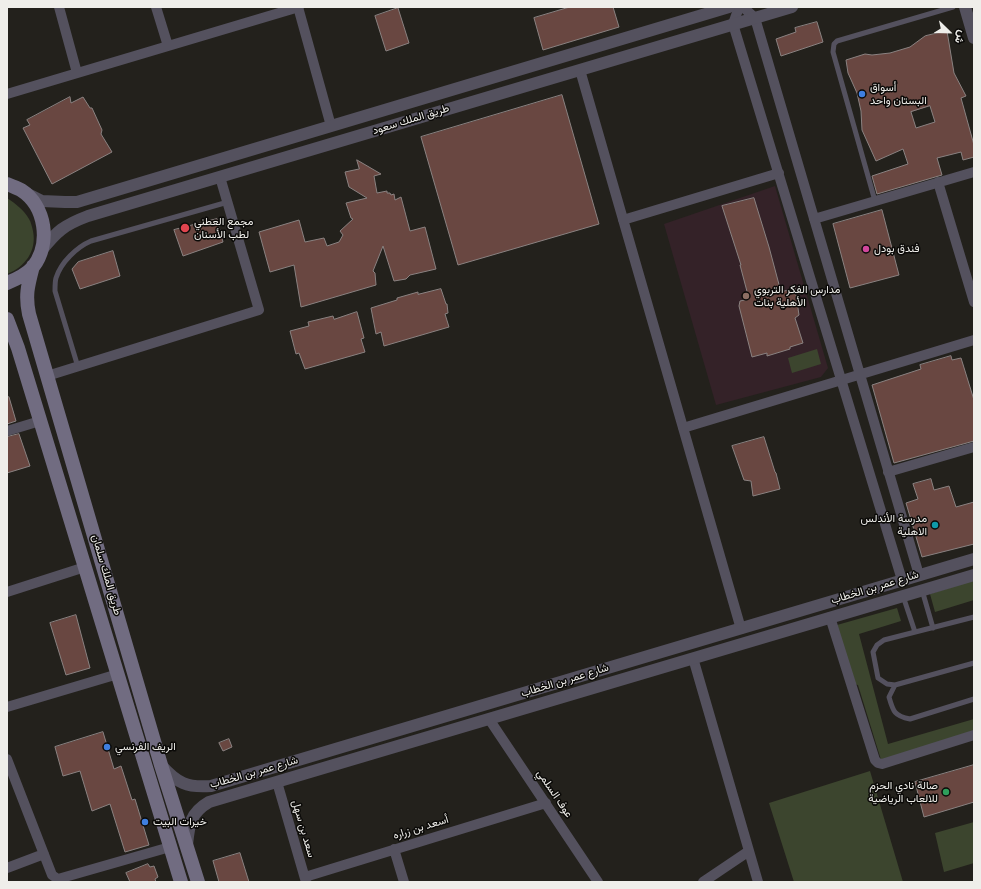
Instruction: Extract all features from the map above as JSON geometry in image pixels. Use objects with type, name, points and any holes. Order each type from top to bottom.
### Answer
[{"type":"main road","points":[[7,184],[22,191],[34,202],[42,218],[44,234],[41,251],[33,266],[20,278],[7,283]]},
{"type":"main road","name":"طريق الملك سلمان","points":[[33,266],[26,301],[162,765],[198,882]]},
{"type":"main road","name":"طريق الملك سلمان","points":[[7,319],[18,348],[181,882]]},
{"type":"street","points":[[59,7],[78,73]]},
{"type":"street","points":[[156,7],[168,46]]},
{"type":"street","points":[[7,94],[299,7],[331,126]]},
{"type":"street","name":"طريق الملك سعود","points":[[22,191],[42,201],[77,202],[729,7]]},
{"type":"street","points":[[739,7],[733,24],[902,580]]},
{"type":"street","points":[[744,7],[755,18],[919,575]]},
{"type":"street","name":"طريق الملك سعود","points":[[41,251],[52,237],[63,227],[77,220],[792,7]]},
{"type":"street","points":[[965,7],[974,38]]},
{"type":"street","points":[[580,70],[741,629]]},
{"type":"street","points":[[814,219],[974,172]]},
{"type":"street","points":[[623,220],[779,173]]},
{"type":"street","points":[[47,376],[260,310],[220,177]]},
{"type":"street","points":[[938,182],[974,302]]},
{"type":"street","points":[[683,428],[974,340]]},
{"type":"street","points":[[7,431],[40,421]]},
{"type":"street","points":[[888,472],[974,447]]},
{"type":"street","name":"شارع عمر بن الخطاب","points":[[162,765],[169,774],[183,784],[190,786],[211,786],[974,559]]},
{"type":"street","points":[[7,592],[85,567]]},
{"type":"street","name":"شارع عمر بن الخطاب","points":[[187,845],[191,819],[202,806],[216,800],[974,575]]},
{"type":"street","points":[[830,617],[875,760],[878,763],[882,764],[974,735]]},
{"type":"street","points":[[693,658],[758,882]]},
{"type":"street","points":[[7,707],[118,674]]},
{"type":"street","name":"عوف السلمي","points":[[489,719],[598,882]]},
{"type":"street","points":[[7,759],[52,875],[60,881],[170,847]]},
{"type":"street","name":"سعد بن سهل","points":[[277,782],[306,880]]},
{"type":"street","name":"أسعد بن زراره","points":[[306,880],[394,849],[546,803]]},
{"type":"street","points":[[394,849],[404,882]]},
{"type":"street","points":[[703,882],[749,851]]},
{"type":"street","points":[[7,868],[44,854]]},
{"type":"lane","points":[[875,201],[833,52],[834,44],[838,41],[953,7]]},
{"type":"lane","points":[[78,366],[55,290],[56,278],[65,262],[76,250],[91,241],[228,202]]},
{"type":"lane","points":[[922,590],[933,628]]},
{"type":"lane","points":[[903,596],[915,632]]},
{"type":"lane","points":[[974,617],[884,640],[877,645],[873,652],[878,678],[887,684],[895,685],[974,663]]},
{"type":"lane","points":[[895,685],[889,696],[893,709],[900,717],[910,719],[974,699]]},
{"type":"shaded area","name":"مدارس الفكر التربوي الأهلية بنات","points":[[775,186],[828,368],[821,377],[716,405],[664,224]]},
{"type":"green space","points":[[7,198],[20,207],[30,220],[34,238],[31,252],[24,263],[7,274]]},
{"type":"green space","points":[[817,349],[821,364],[792,373],[788,358]]},
{"type":"green space","points":[[974,580],[974,600],[935,612],[930,594]]},
{"type":"green space","points":[[897,608],[901,621],[859,634],[888,744],[974,719],[974,735],[882,763],[858,685],[854,684],[837,625]]},
{"type":"green space","points":[[870,771],[903,882],[794,882],[769,803]]},
{"type":"green space","points":[[974,822],[974,863],[944,872],[935,833]]},
{"type":"building","points":[[570,7],[613,7],[619,27],[543,50],[534,18]]},
{"type":"building","points":[[398,8],[409,43],[386,51],[375,16]]},
{"type":"building","points":[[817,22],[823,42],[781,56],[776,39],[796,32],[795,28]]},
{"type":"building","points":[[947,31],[954,73],[966,96],[961,98],[974,145],[974,157],[963,160],[961,152],[937,158],[942,175],[877,194],[872,176],[908,164],[903,149],[876,161],[862,130],[861,111],[857,93],[848,73],[846,60],[865,54],[872,55],[890,53],[910,47],[925,36]],"holes":[[[930,106],[935,122],[916,128],[911,112]]]},
{"type":"building","points":[[562,95],[599,224],[458,265],[421,137]]},
{"type":"building","points":[[70,97],[71,103],[83,97],[90,108],[92,108],[102,130],[101,134],[112,152],[52,184],[23,128],[30,125],[27,120]]},
{"type":"building","points":[[357,160],[381,174],[374,176],[377,193],[387,191],[387,193],[390,193],[391,195],[394,194],[395,200],[401,197],[410,231],[425,227],[436,269],[410,275],[406,279],[394,281],[383,246],[373,271],[375,273],[376,285],[301,307],[294,265],[270,272],[259,232],[299,220],[305,242],[324,238],[327,246],[339,242],[343,235],[340,231],[353,219],[351,218],[346,203],[367,198],[349,187],[345,172],[359,169]]},
{"type":"building","points":[[754,198],[781,292],[795,288],[799,315],[795,318],[803,343],[790,347],[790,349],[767,356],[767,353],[752,357],[739,306],[740,301],[749,299],[741,265],[722,206]]},
{"type":"building","name":"فندق بودل","points":[[882,210],[899,275],[850,288],[833,224]]},
{"type":"building","points":[[217,219],[223,242],[183,256],[174,230]]},
{"type":"building","points":[[113,251],[120,276],[80,289],[72,269],[78,262]]},
{"type":"building","points":[[441,289],[447,304],[448,313],[445,314],[449,327],[384,346],[381,332],[376,334],[371,308],[418,292],[418,294]]},
{"type":"building","points":[[357,312],[364,338],[361,339],[365,352],[305,369],[299,353],[296,354],[290,331],[309,326],[308,322],[333,316],[334,319]]},
{"type":"building","points":[[951,356],[952,360],[961,358],[974,400],[974,441],[894,463],[872,385],[921,369],[920,365]]},
{"type":"building","points":[[9,397],[16,421],[7,424],[7,398]]},
{"type":"building","points":[[19,434],[30,466],[7,473],[7,437]]},
{"type":"building","points":[[764,437],[780,489],[753,496],[751,481],[744,480],[732,446]]},
{"type":"building","name":"مدرسة الأندلس الاهلية","points":[[931,479],[934,490],[949,486],[956,507],[974,502],[974,544],[922,557],[906,503],[918,499],[913,484]]},
{"type":"building","points":[[76,615],[90,668],[66,675],[50,623]]},
{"type":"building","points":[[103,732],[114,769],[121,766],[132,800],[135,799],[149,845],[125,852],[110,804],[92,811],[80,771],[63,776],[55,747]]},
{"type":"building","points":[[229,739],[232,747],[223,751],[219,743]]},
{"type":"building","name":"صالة نادي الحزم للالعاب الرياضية","points":[[974,765],[974,802],[924,817],[915,782]]},
{"type":"building","points":[[240,853],[249,882],[219,882],[213,861]]},
{"type":"building","points":[[148,864],[150,867],[154,866],[158,877],[155,879],[156,882],[130,882],[126,873]]},
{"type":"place","name":"أسواق البستان واحد","points":[[862,94]]},
{"type":"place","name":"مجمع العطني لطب الأسنان","points":[[185,228]]},
{"type":"place","name":"فندق بودل","points":[[866,249]]},
{"type":"place","name":"مدارس الفكر التربوي الأهلية بنات","points":[[746,296]]},
{"type":"place","name":"مدرسة الأندلس الاهلية","points":[[935,525]]},
{"type":"place","name":"الريف الفرنسي","points":[[107,747]]},
{"type":"place","name":"صالة نادي الحزم للالعاب الرياضية","points":[[946,792]]},
{"type":"place","name":"خيرات البيت","points":[[145,822]]}]
